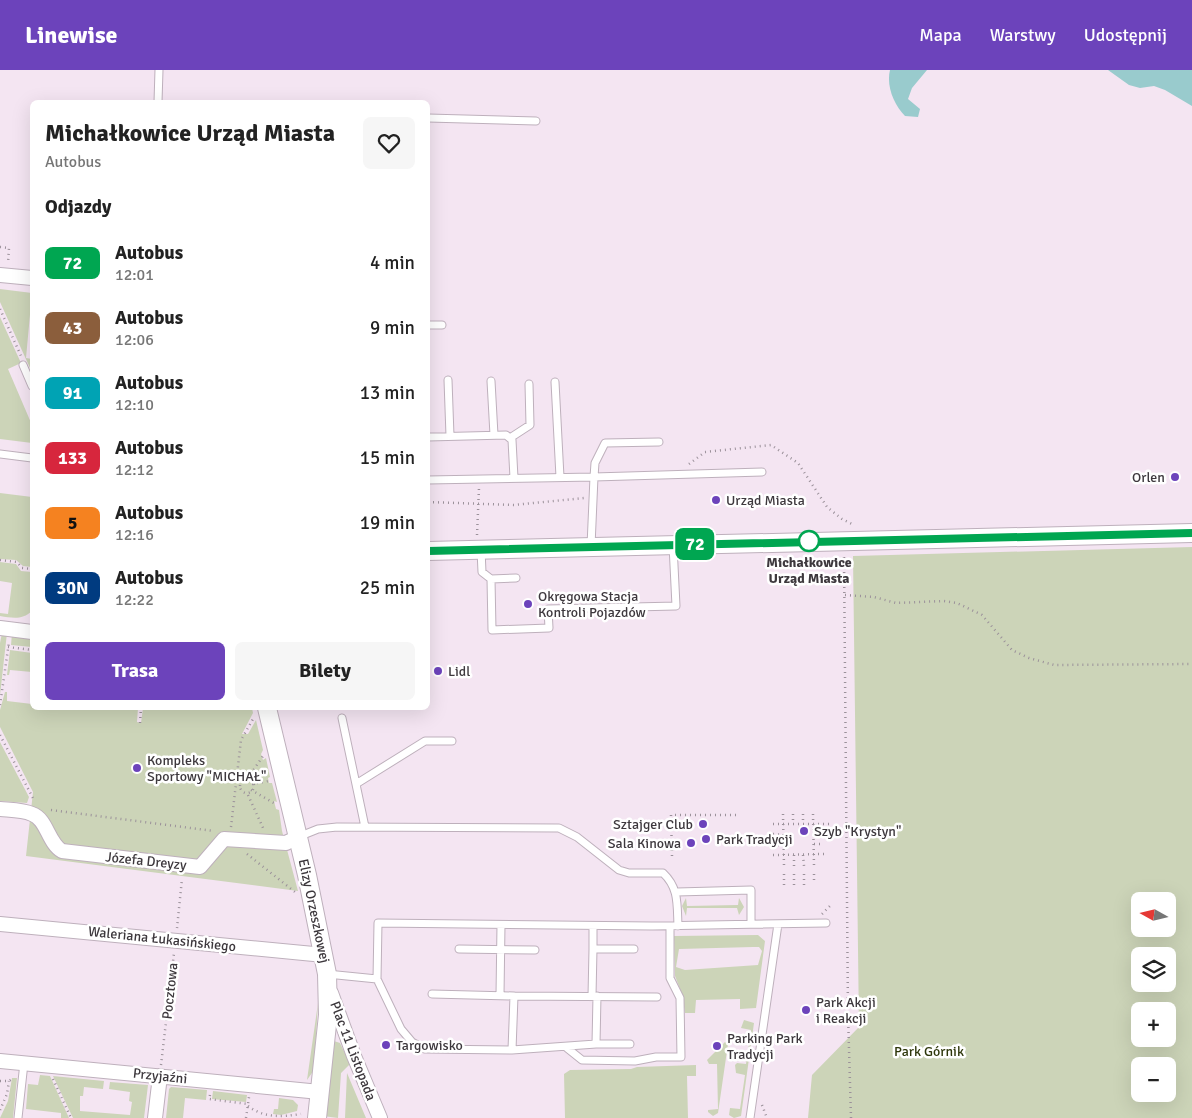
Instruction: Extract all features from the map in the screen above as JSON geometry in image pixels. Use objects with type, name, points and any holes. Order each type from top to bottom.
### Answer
[{"type":"street","points":[[0,275],[30,278]]},
{"type":"street","points":[[430,551],[479,543],[591,547],[1192,533]]},
{"type":"street","points":[[5,629],[30,632]]},
{"type":"street","name":"Elizy Orzeszkowej","points":[[262,710],[298,837],[324,955],[327,979],[328,1015],[320,1092],[309,1116]]},
{"type":"street","name":"Józefa Dreyzy","points":[[0,809],[33,814],[40,820],[55,846],[62,851],[200,867],[227,832]]},
{"type":"street","points":[[227,832],[286,843],[298,837]]},
{"type":"street","name":"Waleriana Łukasińskiego","points":[[0,924],[324,955]]},
{"type":"street","name":"Plac 11 Listopada","points":[[327,979],[354,1056],[380,1118]]},
{"type":"street","name":"Przyjaźni","points":[[0,1061],[320,1092]]},
{"type":"street","points":[[155,1118],[160,1076]]},
{"type":"lane","points":[[158,100],[159,70]]},
{"type":"lane","points":[[430,118],[536,120]]},
{"type":"lane","points":[[430,325],[442,325]]},
{"type":"lane","points":[[23,365],[30,381]]},
{"type":"lane","points":[[448,380],[450,436]]},
{"type":"lane","points":[[491,381],[494,435]]},
{"type":"lane","points":[[555,382],[560,477]]},
{"type":"lane","points":[[510,438],[530,425],[529,384]]},
{"type":"lane","points":[[430,437],[506,435],[512,440],[514,478]]},
{"type":"lane","points":[[591,547],[595,463],[605,443],[659,442]]},
{"type":"lane","points":[[0,454],[30,458]]},
{"type":"lane","points":[[430,480],[762,472]]},
{"type":"lane","points":[[479,543],[482,572],[491,579],[516,578]]},
{"type":"lane","points":[[491,579],[492,630],[548,628],[548,609],[676,606],[673,544]]},
{"type":"lane","points":[[342,718],[365,827]]},
{"type":"lane","points":[[356,784],[425,741],[452,741]]},
{"type":"lane","points":[[298,837],[318,829],[365,827],[559,828],[577,837],[619,870],[629,873],[663,873],[672,882],[677,892],[670,978],[680,998],[681,1057],[656,1057],[635,1061],[582,1060],[567,1048]]},
{"type":"lane","points":[[677,892],[750,890],[751,924]]},
{"type":"lane","points":[[630,1044],[596,1044],[567,1048],[512,1050],[425,1049],[412,1042],[402,1029],[377,979],[378,923],[674,926],[826,923]]},
{"type":"lane","points":[[750,1118],[778,924]]},
{"type":"lane","points":[[500,995],[501,925]]},
{"type":"lane","points":[[593,926],[596,1044]]},
{"type":"lane","points":[[458,949],[535,950]]},
{"type":"lane","points":[[593,949],[634,949]]},
{"type":"lane","points":[[327,979],[377,979]]},
{"type":"lane","points":[[432,994],[657,997]]},
{"type":"lane","points":[[512,1050],[514,996]]},
{"type":"lane","points":[[18,1118],[24,1063]]},
{"type":"path","points":[[0,248],[9,248],[8,264],[16,265]]},
{"type":"path","points":[[0,309],[23,359],[23,365]]},
{"type":"path","points":[[479,543],[480,479]]},
{"type":"path","points":[[430,502],[514,504],[593,497]]},
{"type":"path","points":[[844,540],[848,1014],[851,1118]]},
{"type":"path","points":[[0,560],[17,562],[22,568],[30,569]]},
{"type":"path","points":[[845,595],[874,597],[896,603],[944,601],[957,603],[982,616],[1012,650],[1029,658],[1054,665],[1192,664]]},
{"type":"path","points":[[0,705],[8,647],[5,629]]},
{"type":"path","points":[[8,647],[30,650]]},
{"type":"path","points":[[140,723],[141,710]]},
{"type":"path","points":[[46,809],[227,832],[241,740],[262,710]]},
{"type":"path","points":[[0,735],[38,808]]},
{"type":"path","points":[[266,753],[248,778],[243,779],[241,784],[243,793],[248,794],[266,833]]},
{"type":"path","points":[[248,778],[252,784],[248,794]]},
{"type":"path","points":[[252,784],[272,780]]},
{"type":"path","points":[[234,783],[241,784]]},
{"type":"path","points":[[251,790],[279,806]]},
{"type":"path","points":[[783,814],[784,866]]},
{"type":"path","points":[[793,814],[793,824]]},
{"type":"path","points":[[803,814],[803,824]]},
{"type":"path","points":[[813,814],[814,866]]},
{"type":"path","points":[[672,856],[671,815],[737,815]]},
{"type":"path","points":[[773,824],[830,824]]},
{"type":"path","points":[[773,834],[783,834]]},
{"type":"path","points":[[814,834],[824,834]]},
{"type":"path","points":[[814,844],[824,844]]},
{"type":"path","points":[[773,845],[783,845]]},
{"type":"path","points":[[246,853],[296,893]]},
{"type":"path","points":[[794,854],[794,866]]},
{"type":"path","points":[[803,854],[804,866]]},
{"type":"path","points":[[773,855],[824,854]]},
{"type":"path","name":"Pocztowa","points":[[160,1076],[183,865]]},
{"type":"path","points":[[784,874],[784,885]]},
{"type":"path","points":[[794,874],[794,885]]},
{"type":"path","points":[[804,874],[804,885]]},
{"type":"path","points":[[814,874],[814,884]]},
{"type":"path","points":[[51,1074],[71,1118]]},
{"type":"path","points":[[0,1110],[7,1094],[9,1081]]},
{"type":"path","points":[[210,1089],[209,1099],[248,1105],[257,1116],[309,1116]]},
{"type":"path","points":[[246,1118],[249,1093]]},
{"type":"green space","points":[[0,289],[30,293],[26,358],[30,359],[30,368],[0,302]]},
{"type":"green space","points":[[0,317],[21,363],[8,369],[30,420],[30,443],[0,439]]},
{"type":"green space","points":[[0,493],[30,497],[30,567],[23,566],[16,560],[0,559]]},
{"type":"green space","name":"Park Górnik","points":[[1192,547],[1192,1118],[808,1118],[812,1075],[859,1027],[853,556]]},
{"type":"green space","points":[[0,562],[16,564],[21,571],[30,572],[30,612],[25,616],[13,618],[0,616],[0,613],[8,614],[12,583],[0,581]]},
{"type":"green space","points":[[2,633],[7,633],[0,695],[0,643]]},
{"type":"green space","points":[[12,633],[30,635],[30,647],[11,645]]},
{"type":"green space","points":[[10,650],[30,653],[30,672],[10,670],[9,675],[7,675]]},
{"type":"green space","points":[[5,692],[7,692],[7,701],[30,704],[30,710],[138,710],[137,722],[141,723],[143,710],[252,710],[253,713],[242,734],[248,734],[256,720],[263,750],[261,754],[263,760],[266,758],[270,777],[268,778],[269,783],[272,783],[277,802],[274,801],[276,809],[279,810],[282,831],[298,891],[26,856],[33,792],[0,727],[0,710]]},
{"type":"green space","points":[[0,742],[29,797],[27,803],[0,801]]},
{"type":"green space","points":[[686,898],[687,906],[738,905],[739,898],[744,907],[739,915],[737,908],[687,908],[686,916],[682,906]]},
{"type":"green space","points":[[758,935],[765,941],[756,1008],[740,1009],[740,999],[696,1000],[695,1013],[685,1013],[682,994],[675,976],[674,936]],"holes":[[[759,947],[762,951],[758,965],[685,970],[676,967],[679,949]]]},
{"type":"green space","points":[[318,1003],[314,1070],[307,1080]]},
{"type":"green space","points":[[744,1020],[754,1023],[741,1116],[734,1118],[729,1115],[730,1108],[740,1109],[745,1075],[736,1073],[735,1065],[737,1063],[746,1064],[751,1030],[741,1028]]},
{"type":"green space","points":[[331,1040],[340,1043],[350,1064],[341,1073],[338,1118],[323,1116]]},
{"type":"green space","points":[[725,1042],[728,1044],[718,1113],[713,1116],[708,1110],[718,1109],[717,1064],[709,1064],[707,1060]]},
{"type":"green space","points":[[696,1065],[696,1076],[687,1076],[688,1118],[565,1118],[564,1074],[570,1070]]},
{"type":"green space","points":[[347,1073],[366,1118],[345,1118]]},
{"type":"green space","points":[[40,1075],[50,1076],[69,1118],[61,1118],[61,1113],[26,1109],[28,1084],[38,1085]]},
{"type":"green space","points":[[53,1076],[104,1081],[103,1089],[84,1087],[83,1096],[80,1096],[80,1111],[130,1115],[132,1102],[129,1101],[130,1092],[109,1089],[110,1082],[148,1085],[144,1118],[73,1118]]},
{"type":"green space","points":[[12,1078],[17,1078],[13,1118],[0,1118],[8,1101]]},
{"type":"green space","points":[[171,1087],[207,1090],[206,1100],[185,1098],[183,1118],[166,1118],[169,1089]]},
{"type":"green space","points":[[213,1091],[247,1095],[246,1102],[212,1099]]},
{"type":"green space","points":[[279,1098],[293,1100],[298,1105],[297,1111],[281,1115],[273,1114],[274,1109],[278,1109]]},
{"type":"shaded area","points":[[890,70],[927,70],[912,88],[908,99],[920,109],[918,117],[905,116],[897,106],[890,89]]},
{"type":"shaded area","points":[[1108,70],[1192,70],[1192,106],[1165,90],[1154,86],[1140,88],[1129,85]]},
{"type":"bus line","name":"72","points":[[430,551],[1192,533]]},
{"type":"place","name":"Orlen","points":[[1175,477]]},
{"type":"place","name":"Urząd Miasta","points":[[716,500]]},
{"type":"place","name":"Michałkowice Urząd Miasta","points":[[809,541]]},
{"type":"place","name":"Okręgowa Stacja Kontroli Pojazdów","points":[[528,604]]},
{"type":"place","name":"Lidl","points":[[438,671]]},
{"type":"place","name":"Kompleks Sportowy \"MICHAŁ\"","points":[[137,768]]},
{"type":"place","name":"Sztajger Club","points":[[703,824]]},
{"type":"place","name":"Szyb \"Krystyn\"","points":[[804,831]]},
{"type":"place","name":"Park Tradycji","points":[[706,839]]},
{"type":"place","name":"Sala Kinowa","points":[[691,843]]},
{"type":"place","name":"Park Akcji i Reakcji","points":[[806,1010]]},
{"type":"place","name":"Targowisko","points":[[386,1045]]},
{"type":"place","name":"Parking Park Tradycji","points":[[717,1046]]}]
